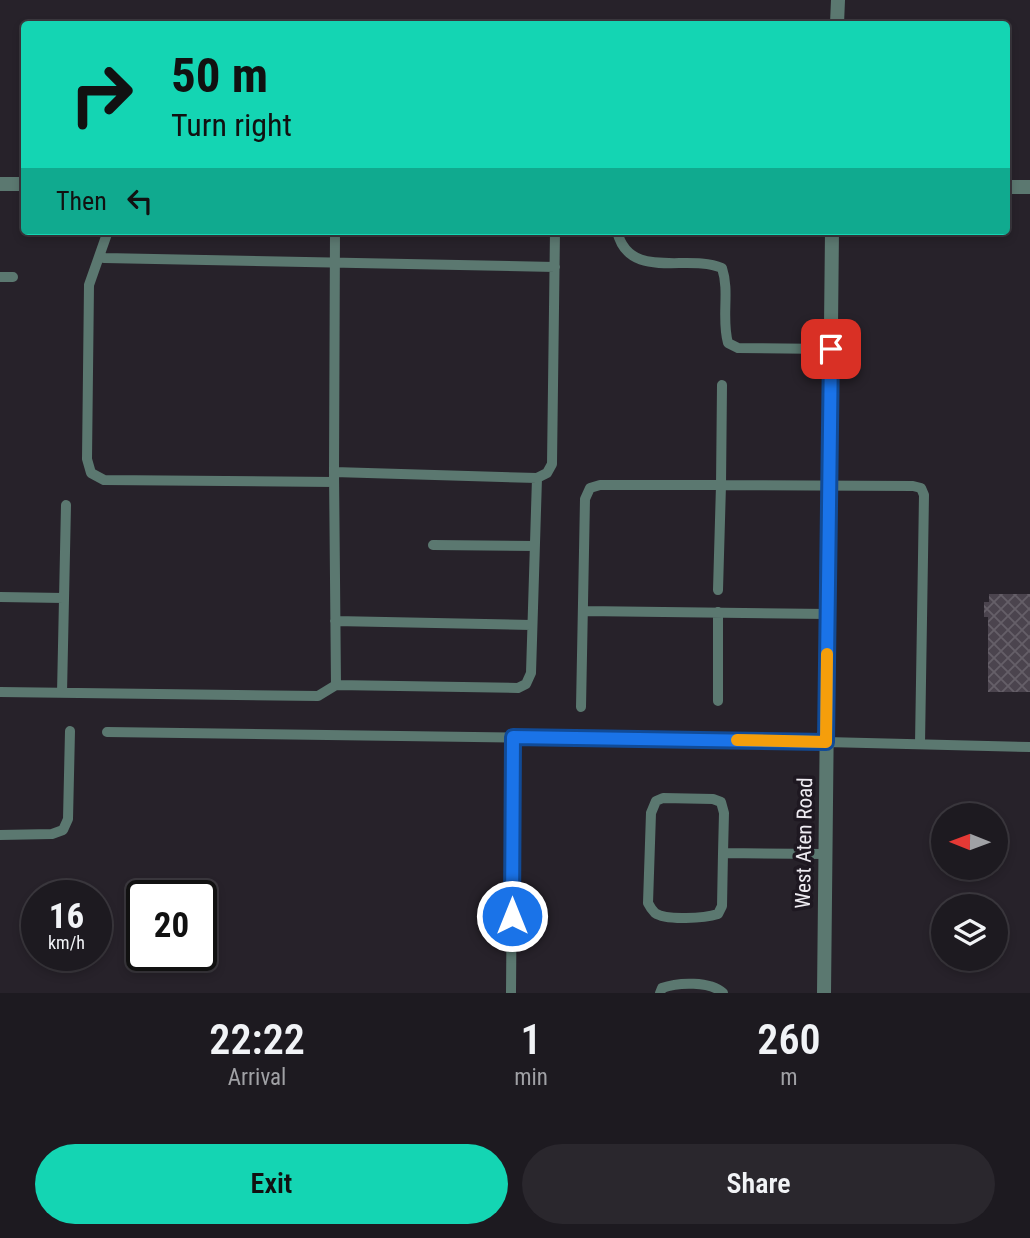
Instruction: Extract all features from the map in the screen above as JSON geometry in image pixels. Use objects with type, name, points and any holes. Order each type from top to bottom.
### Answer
[{"type":"street","points":[[838,0],[838,21]]},
{"type":"street","points":[[0,184],[21,184]]},
{"type":"street","points":[[1010,187],[1030,187]]},
{"type":"street","name":"West Aten Road","points":[[824,993],[832,235]]},
{"type":"lane","points":[[107,235],[89,285],[87,459],[91,473],[104,480],[537,478],[547,473],[552,464],[555,235]]},
{"type":"lane","points":[[335,235],[336,685]]},
{"type":"lane","points":[[618,235],[620,245],[630,254],[648,262],[711,264],[722,268],[726,281],[725,333],[728,343],[738,348],[831,349]]},
{"type":"lane","points":[[100,255],[104,258],[555,267]]},
{"type":"lane","points":[[0,277],[13,277]]},
{"type":"lane","points":[[718,590],[722,385]]},
{"type":"lane","points":[[0,692],[318,696],[336,685],[518,688],[526,684],[531,673],[537,478]]},
{"type":"lane","points":[[581,707],[585,499],[590,488],[600,485],[913,486],[921,488],[924,495],[920,744]]},
{"type":"lane","points":[[62,693],[66,505]]},
{"type":"lane","points":[[433,545],[534,546]]},
{"type":"lane","points":[[0,597],[64,598]]},
{"type":"lane","points":[[583,611],[828,614]]},
{"type":"lane","points":[[718,612],[718,701]]},
{"type":"lane","points":[[335,621],[531,625]]},
{"type":"lane","points":[[0,835],[52,834],[63,830],[68,819],[70,731]]},
{"type":"lane","points":[[107,732],[1030,747]]},
{"type":"lane","points":[[511,993],[513,737]]},
{"type":"lane","points":[[663,798],[688,798],[722,802],[723,853],[722,906],[718,914],[707,917],[663,916],[653,912],[648,903],[651,813],[656,801],[663,798]]},
{"type":"lane","points":[[723,853],[825,854]]},
{"type":"lane","points":[[660,993],[662,988],[671,985],[711,986],[723,993]]},
{"type":"building","points":[[989,594],[1030,594],[1030,692],[988,692],[988,617],[984,617],[984,602],[989,602]]},
{"type":"slow traffic","points":[[737,740],[826,742],[827,654]]},
{"type":"route","points":[[512,916],[513,737],[826,742],[831,349]]}]
